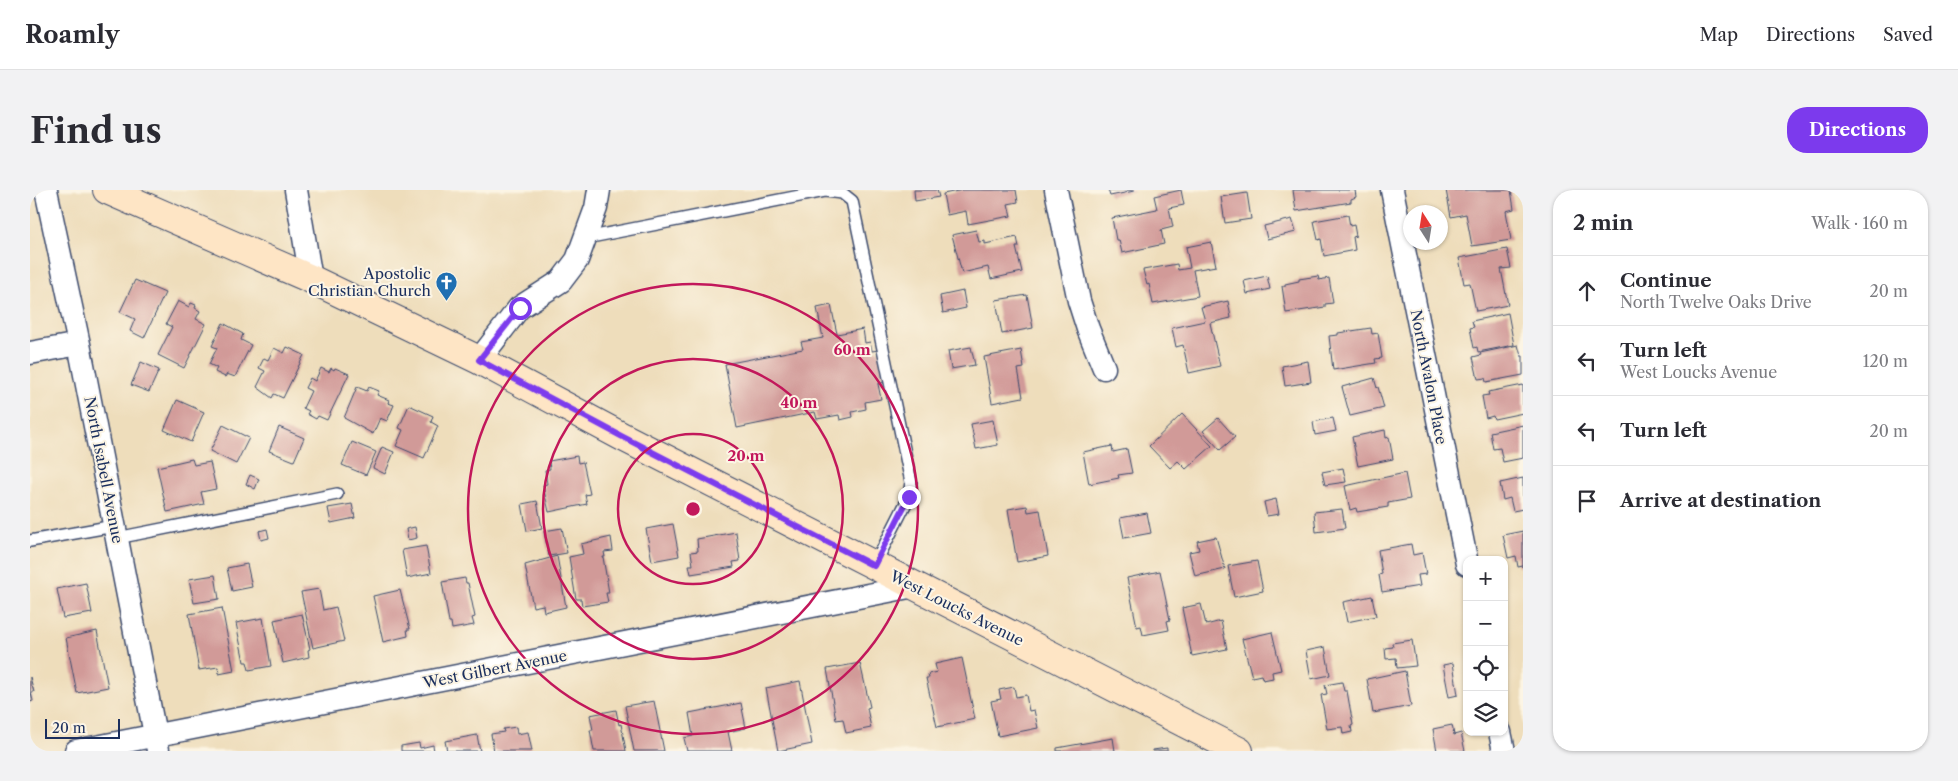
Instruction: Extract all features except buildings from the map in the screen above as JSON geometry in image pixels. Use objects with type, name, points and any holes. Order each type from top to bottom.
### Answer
[{"type":"street","name":"North Isabell Avenue","points":[[46,190],[79,344],[156,744]]},
{"type":"street","name":"West Loucks Avenue","points":[[107,190],[311,279],[479,360],[630,441],[1239,751]]},
{"type":"street","points":[[296,190],[311,279]]},
{"type":"street","points":[[479,360],[520,308],[561,281],[577,260],[596,208],[599,190]]},
{"type":"street","points":[[1056,190],[1079,301],[1104,368]]},
{"type":"street","name":"North Avalon Place","points":[[1392,190],[1465,556]]},
{"type":"street","points":[[30,353],[79,344]]},
{"type":"street","name":"West Gilbert Avenue","points":[[76,751],[156,744],[914,586]]},
{"type":"street","points":[[1501,736],[1504,751]]},
{"type":"lane","points":[[586,238],[825,191],[842,193],[852,201],[911,482],[909,497],[874,566]]},
{"type":"lane","points":[[30,541],[116,532],[337,494]]},
{"type":"place","name":"Apostolic Christian Church","points":[[447,301]]},
{"type":"route","points":[[520,308],[479,360],[621,436],[874,566],[909,497]]}]
